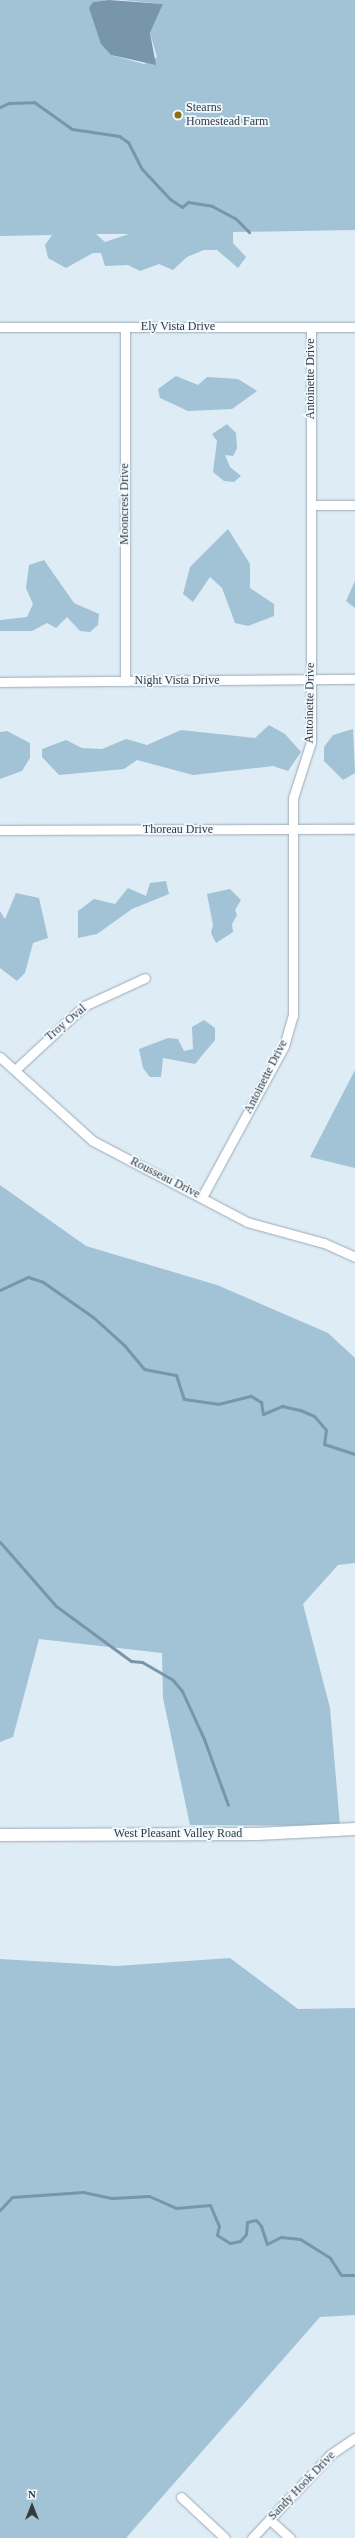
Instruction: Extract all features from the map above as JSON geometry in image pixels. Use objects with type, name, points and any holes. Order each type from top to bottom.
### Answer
[{"type":"main road","name":"West Pleasant Valley Road","points":[[0,1835],[265,1834],[355,1829]]},
{"type":"street","name":"Ely Vista Drive","points":[[0,327],[355,327]]},
{"type":"street","name":"Mooncrest Drive","points":[[125,327],[125,681]]},
{"type":"street","name":"Antoinette Drive","points":[[202,1198],[284,1046],[293,1015],[292,829],[295,786],[311,742],[310,327]]},
{"type":"street","points":[[310,505],[355,505]]},
{"type":"street","name":"Night Vista Drive","points":[[0,682],[355,679]]},
{"type":"street","name":"Thoreau Drive","points":[[0,830],[355,829]]},
{"type":"street","name":"Troy Oval","points":[[16,1069],[84,1006],[145,978]]},
{"type":"street","name":"Rousseau Drive","points":[[0,1057],[16,1069],[93,1141],[247,1222],[324,1243],[355,1257]]},
{"type":"street","name":"Sandy Hook Drive","points":[[252,2538],[331,2454],[355,2438]]},
{"type":"street","points":[[181,2497],[225,2538]]},
{"type":"street","points":[[270,2520],[290,2538]]},
{"type":"shaded area","name":"Stearns Homestead Farm","points":[[0,0],[109,0],[93,2],[111,55],[144,64],[157,57],[150,33],[163,4],[122,0],[355,0],[355,230],[233,232],[233,243],[246,257],[238,268],[217,250],[204,250],[187,257],[173,270],[159,264],[140,271],[128,265],[105,266],[101,253],[93,253],[66,268],[48,258],[45,245],[52,235],[0,236]],"holes":[[[96,234],[129,234],[105,242]]]},
{"type":"shaded area","points":[[109,0],[163,4],[150,33],[156,65],[111,55],[101,44],[89,8],[93,2]]},
{"type":"shaded area","points":[[176,376],[198,385],[207,377],[238,379],[257,391],[232,409],[188,411],[160,398],[158,389]]},
{"type":"shaded area","points":[[227,424],[236,433],[237,448],[233,456],[225,455],[230,467],[241,476],[234,482],[224,481],[213,472],[217,441],[212,434]]},
{"type":"shaded area","points":[[228,529],[250,564],[250,588],[274,604],[274,616],[248,626],[235,623],[222,588],[210,577],[193,602],[183,594],[190,567]]},
{"type":"shaded area","points":[[44,560],[74,603],[99,614],[98,625],[90,632],[80,631],[67,617],[56,628],[47,623],[32,631],[0,631],[0,620],[27,617],[33,604],[26,588],[29,565]]},
{"type":"shaded area","points":[[355,581],[355,608],[346,601]]},
{"type":"shaded area","points":[[269,725],[285,734],[301,752],[288,771],[273,766],[193,775],[137,760],[124,769],[59,775],[42,757],[42,749],[66,740],[82,748],[102,749],[126,739],[147,745],[181,730],[255,738]]},
{"type":"shaded area","points":[[353,729],[355,773],[343,780],[324,761],[324,747],[333,735]]},
{"type":"shaded area","points":[[7,731],[30,743],[30,758],[22,771],[0,779],[0,732]]},
{"type":"shaded area","points":[[166,881],[169,894],[132,909],[97,934],[78,938],[78,911],[94,899],[115,904],[128,888],[146,896],[150,883]]},
{"type":"shaded area","points":[[230,889],[241,900],[235,910],[237,915],[232,924],[233,932],[216,943],[211,933],[213,925],[207,894]]},
{"type":"shaded area","points":[[16,893],[39,898],[48,938],[33,943],[25,973],[17,981],[0,968],[0,911],[5,919]]},
{"type":"shaded area","points":[[204,1020],[215,1028],[215,1040],[195,1064],[163,1058],[161,1077],[150,1077],[143,1068],[139,1049],[168,1038],[178,1039],[184,1051],[193,1049],[192,1027]]},
{"type":"shaded area","points":[[355,1070],[355,1168],[310,1157]]},
{"type":"shaded area","points":[[0,1185],[86,1246],[217,1285],[328,1333],[355,1358],[355,1563],[338,1565],[303,1604],[330,1708],[340,1826],[190,1825],[163,1698],[162,1653],[39,1639],[13,1737],[0,1742]]},
{"type":"shaded area","points":[[230,1958],[298,2009],[355,2008],[355,2315],[320,2317],[126,2538],[0,2538],[0,1959],[117,1966]]},
{"type":"waterway","points":[[0,107],[9,103],[34,102],[72,129],[119,136],[128,142],[142,169],[170,199],[182,207],[188,202],[212,206],[235,218],[249,232]]},
{"type":"waterway","points":[[0,1290],[28,1277],[43,1282],[93,1317],[124,1345],[144,1369],[176,1375],[184,1399],[218,1404],[251,1396],[261,1402],[263,1414],[282,1406],[300,1410],[314,1416],[326,1430],[324,1444],[355,1454]]},
{"type":"waterway","points":[[0,1542],[56,1606],[131,1661],[142,1662],[172,1679],[182,1691],[204,1739],[228,1805]]},
{"type":"waterway","points":[[0,2210],[12,2197],[83,2192],[112,2198],[149,2196],[176,2208],[210,2205],[219,2226],[217,2235],[230,2243],[240,2241],[246,2234],[247,2222],[256,2220],[261,2226],[267,2244],[281,2237],[300,2239],[330,2258],[341,2275],[355,2275]]},
{"type":"place","name":"Stearns Homestead Farm","points":[[178,115]]}]
